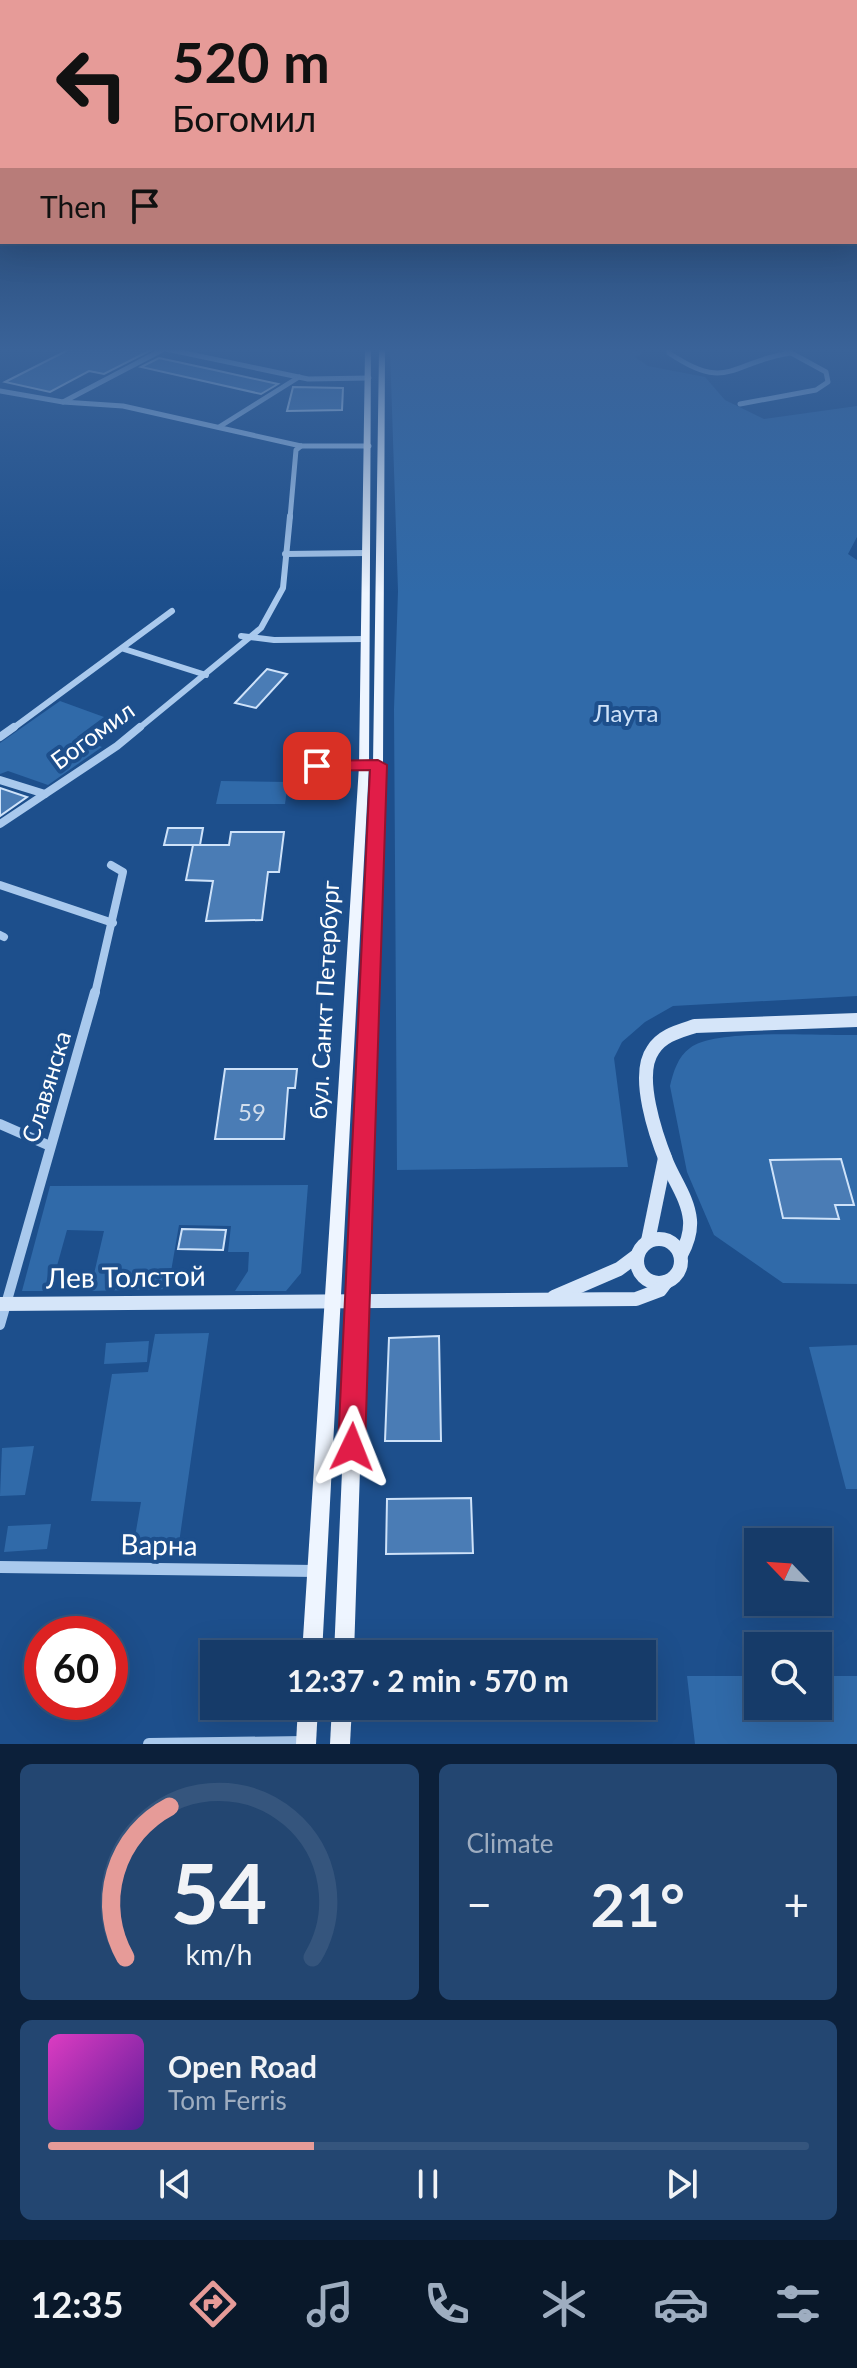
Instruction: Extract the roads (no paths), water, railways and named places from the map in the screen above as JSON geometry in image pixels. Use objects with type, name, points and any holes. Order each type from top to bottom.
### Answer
[{"type":"main road","name":"бул. Санкт Петербург","points":[[313,1640],[371,765],[366,639],[369,430]]},
{"type":"main road","name":"бул. Санкт Петербург","points":[[345,1640],[357,1301],[380,430]]},
{"type":"main road","points":[[306,1743],[307,1720]]},
{"type":"main road","points":[[340,1744],[341,1720]]},
{"type":"street","points":[[234,430],[301,446],[369,446]]},
{"type":"street","name":"Богомил","points":[[0,824],[117,746],[261,628],[283,588],[296,450],[301,446]]},
{"type":"street","points":[[285,554],[367,553]]},
{"type":"street","points":[[0,737],[172,611]]},
{"type":"street","points":[[241,636],[366,639]]},
{"type":"street","points":[[124,649],[206,675]]},
{"type":"street","points":[[317,766],[371,765]]},
{"type":"street","points":[[0,780],[45,794]]},
{"type":"street","name":"Славянска","points":[[0,1325],[3,1304],[90,1015],[113,923],[123,872],[111,865]]},
{"type":"street","points":[[0,885],[113,923]]},
{"type":"street","points":[[681,1255],[689,1236],[690,1215],[665,1158],[644,1080],[645,1062],[652,1049],[664,1038],[695,1026],[857,1020]]},
{"type":"street","points":[[0,1124],[50,1146]]},
{"type":"street","points":[[648,1241],[665,1158]]},
{"type":"street","points":[[550,1298],[619,1269],[635,1257],[639,1247],[648,1241],[667,1242],[681,1255],[683,1263],[680,1274],[666,1282],[644,1276],[635,1257]]},
{"type":"street","name":"Лев Толстой","points":[[3,1304],[636,1299],[660,1290],[666,1282]]},
{"type":"street","name":"Варна","points":[[0,1567],[317,1571]]},
{"type":"street","points":[[149,1744],[306,1743]]},
{"type":"park label","name":"Лаута","points":[[626,714]]}]
